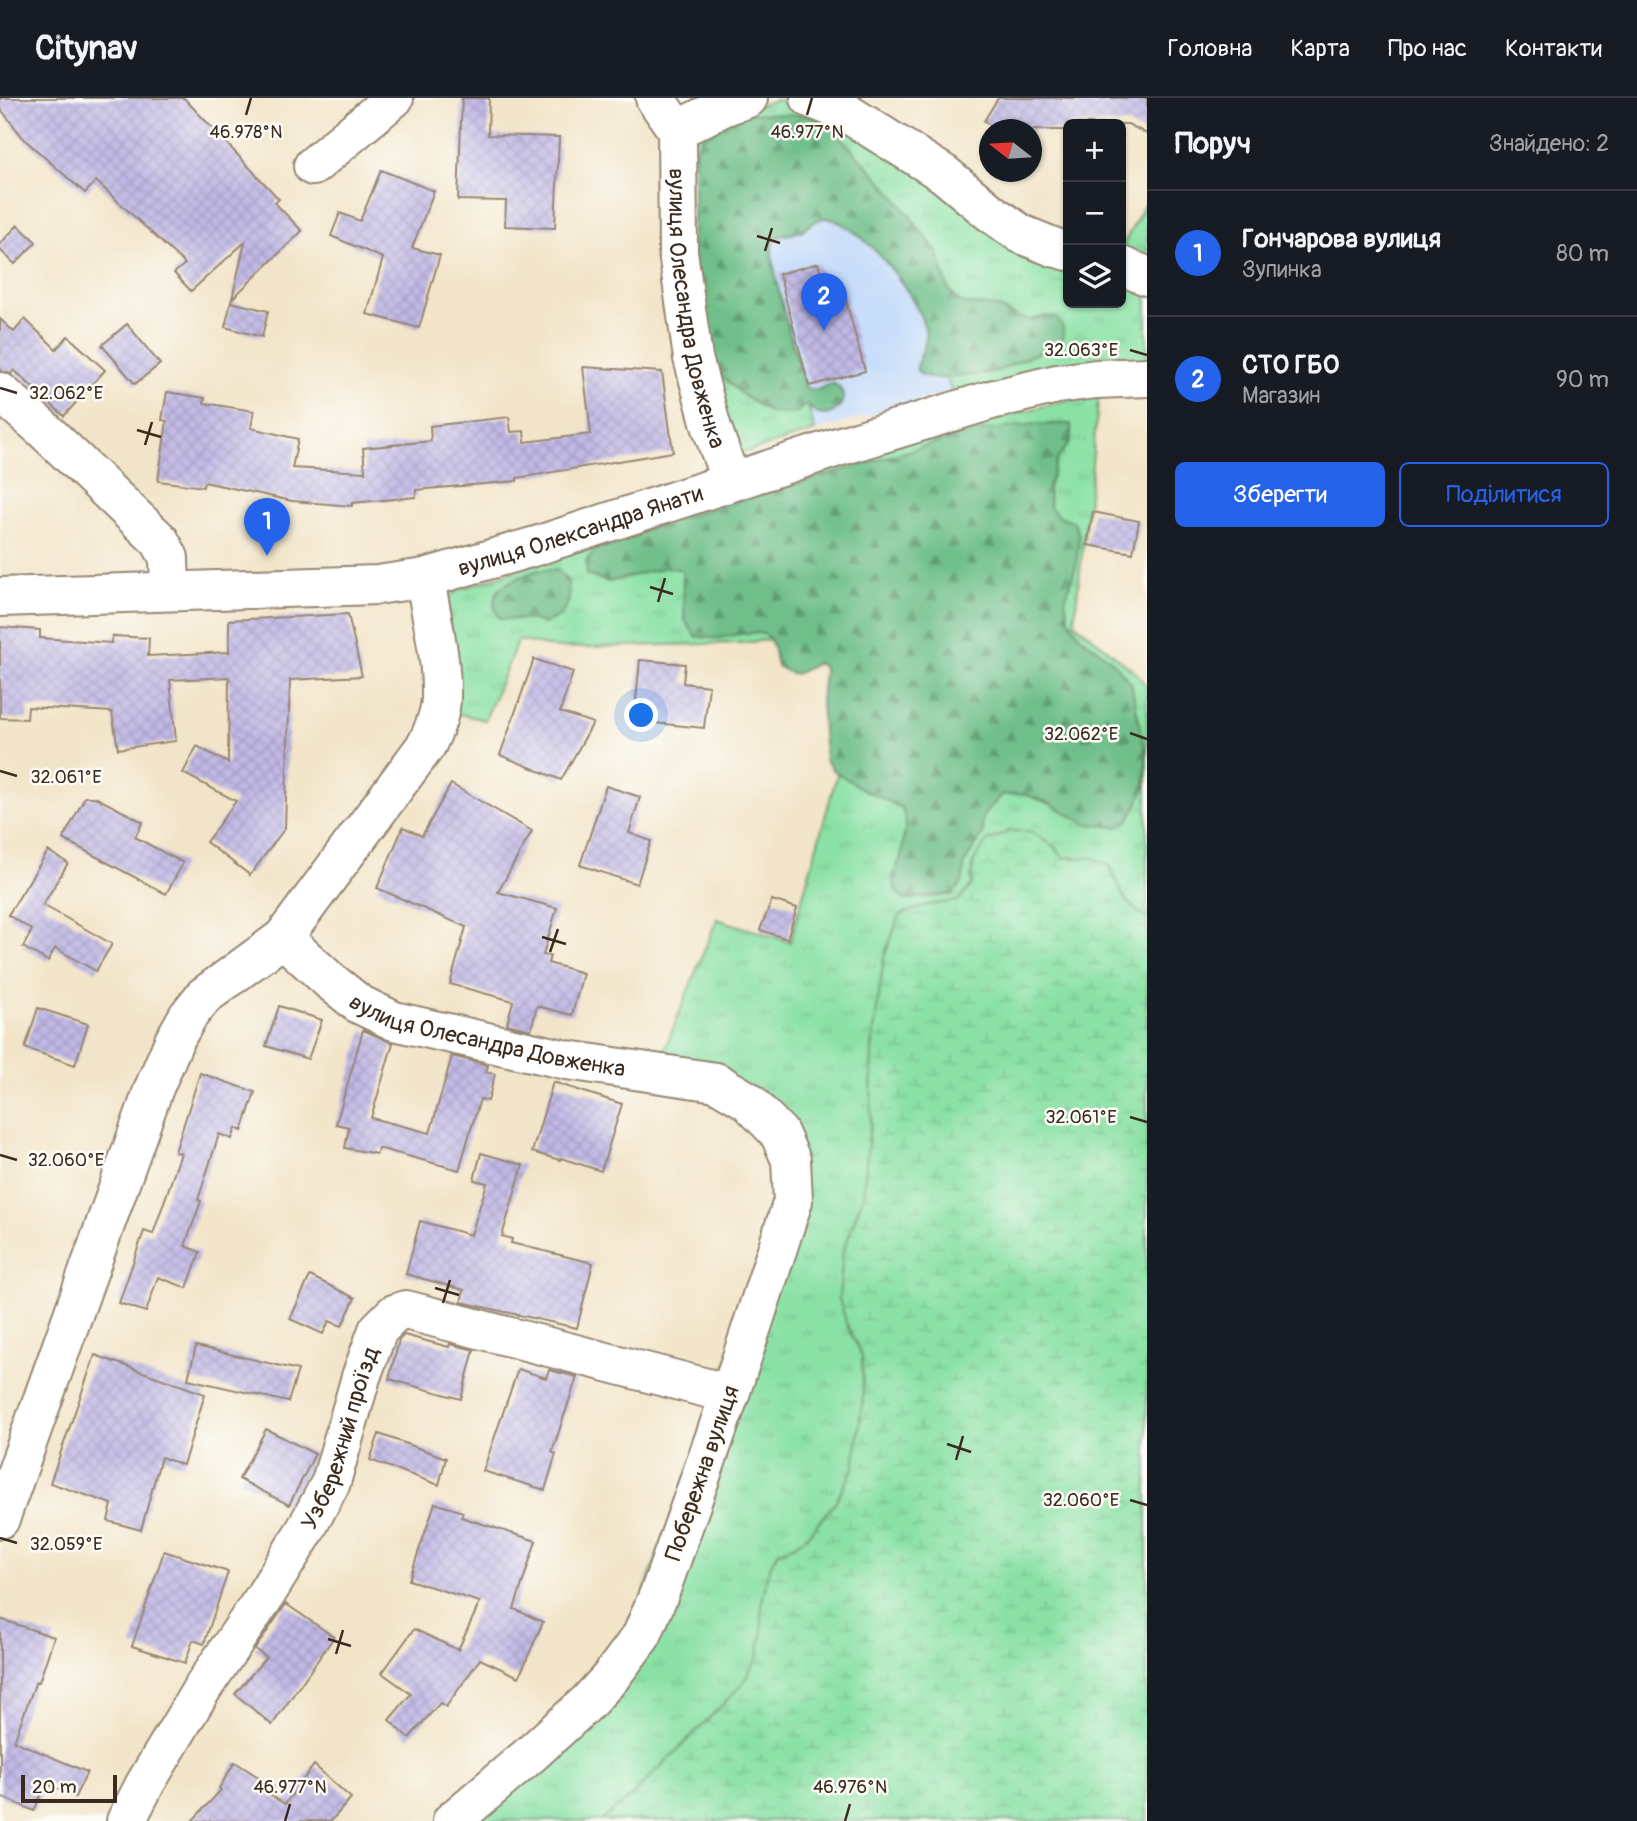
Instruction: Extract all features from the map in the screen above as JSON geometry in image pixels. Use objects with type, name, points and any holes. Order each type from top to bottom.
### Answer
[{"type":"street","points":[[313,166],[394,98]]},
{"type":"street","points":[[655,98],[677,130],[725,106],[748,98]]},
{"type":"street","points":[[810,98],[845,113],[944,174],[1021,234],[1063,250]]},
{"type":"street","name":"вулиця Олесандра Довженка","points":[[677,130],[678,252],[692,358],[731,482]]},
{"type":"street","points":[[1126,268],[1147,276]]},
{"type":"street","name":"вулиця Олександра Янати","points":[[0,597],[377,585],[425,578],[536,546],[991,400],[1056,384],[1147,377]]},
{"type":"street","points":[[0,392],[42,428],[160,541],[169,558],[170,591]]},
{"type":"street","points":[[0,1520],[174,1041],[188,1016],[204,996],[283,938],[427,744],[441,699],[440,666],[425,578]]},
{"type":"street","name":"вулиця Олесандра Довженка","points":[[283,938],[329,981],[359,1004],[394,1021],[567,1060],[716,1082]]},
{"type":"street","name":"Побережна вулиця","points":[[452,1821],[531,1754],[610,1678],[642,1635],[661,1589],[730,1394],[793,1201],[791,1160],[779,1133],[748,1101],[716,1082]]},
{"type":"street","name":"Узбережний проїзд","points":[[126,1821],[203,1687],[263,1600],[331,1482],[361,1377],[378,1330],[394,1314],[406,1310],[730,1394]]},
{"type":"shaded area","points":[[770,121],[926,303],[951,392],[815,431],[733,138]]},
{"type":"green space","points":[[776,100],[801,102],[1063,256],[1063,308],[1126,308],[1126,278],[1147,286],[1147,362],[951,392],[926,303],[894,260],[733,139],[815,431],[748,452],[736,450],[719,423],[692,137],[750,108]]},
{"type":"green space","points":[[748,113],[807,115],[831,122],[840,137],[890,190],[937,252],[948,288],[960,303],[998,307],[1017,317],[1031,320],[1046,316],[1055,317],[1063,327],[1063,338],[1051,347],[995,372],[936,379],[922,375],[917,371],[917,366],[926,335],[922,320],[903,284],[873,248],[856,233],[841,223],[822,218],[802,230],[776,239],[772,246],[772,258],[805,386],[818,389],[832,383],[840,389],[842,403],[831,413],[823,415],[805,405],[797,412],[770,413],[741,394],[719,373],[708,348],[692,246],[695,151],[702,137]]},
{"type":"green space","points":[[1147,200],[1147,267],[1126,252],[1126,240]]},
{"type":"green space","points":[[1099,392],[1074,622],[1137,674],[1147,687],[1147,920],[1125,900],[1110,866],[1075,857],[1063,858],[1056,848],[973,863],[972,885],[958,901],[927,905],[900,915],[884,957],[872,1048],[871,1115],[863,1196],[843,1252],[847,1325],[862,1356],[863,1398],[854,1468],[834,1504],[807,1536],[795,1545],[779,1551],[762,1602],[762,1635],[758,1657],[741,1686],[631,1797],[601,1821],[458,1821],[611,1685],[801,1154],[659,1063],[717,919],[790,942],[848,735],[906,627],[738,643],[557,648],[518,640],[485,720],[455,713],[448,599],[458,590],[877,449]]},
{"type":"green space","points":[[1036,424],[1071,424],[1071,440],[1057,460],[1048,488],[1050,507],[1057,515],[1074,522],[1079,535],[1076,566],[1065,600],[1069,620],[1081,637],[1111,660],[1131,683],[1146,754],[1145,788],[1129,820],[1117,827],[1086,824],[1051,804],[1024,794],[1002,795],[985,813],[982,822],[983,834],[965,862],[962,883],[953,894],[904,900],[896,891],[893,877],[901,856],[906,823],[902,808],[862,789],[833,770],[825,759],[821,703],[824,669],[818,663],[794,674],[784,670],[777,666],[769,638],[760,633],[716,638],[696,637],[685,620],[682,570],[667,567],[608,582],[587,575],[586,561],[595,550],[658,525],[972,432]]},
{"type":"green space","points":[[538,570],[557,570],[568,581],[569,600],[561,615],[544,624],[533,620],[500,619],[494,600],[497,592],[511,581]]},
{"type":"green space","points":[[1010,831],[1030,831],[1056,848],[1063,858],[1093,858],[1110,866],[1125,900],[1147,920],[1147,1821],[601,1821],[631,1797],[741,1686],[758,1657],[762,1635],[762,1602],[769,1568],[779,1551],[795,1545],[807,1536],[834,1504],[854,1468],[863,1398],[862,1356],[847,1325],[839,1299],[843,1252],[863,1196],[871,1115],[872,1048],[884,957],[900,915],[927,905],[958,901],[972,885],[973,863],[987,841]]},
{"type":"building","points":[[0,98],[184,98],[279,199],[275,203],[302,231],[232,299],[245,242],[191,291],[174,273],[185,264],[96,181],[85,193],[24,139],[0,108]]},
{"type":"building","points":[[462,98],[489,98],[488,135],[559,137],[555,228],[505,226],[506,201],[458,200]]},
{"type":"building","points":[[998,98],[1147,98],[1147,134],[1126,124],[1126,119],[1063,119],[1063,130],[1042,130],[1042,119],[985,119]]},
{"type":"building","points":[[381,170],[434,191],[412,248],[440,255],[419,328],[367,314],[383,258],[331,236],[340,213],[360,221]]},
{"type":"building","points":[[18,225],[36,242],[15,264],[0,250],[0,244]]},
{"type":"building","points":[[818,263],[825,290],[842,286],[865,371],[809,386],[779,274]]},
{"type":"building","points":[[231,302],[268,311],[262,337],[225,327]]},
{"type":"building","points":[[0,319],[14,332],[25,319],[56,349],[68,336],[105,370],[64,416],[14,370],[11,374],[0,371]]},
{"type":"building","points":[[127,324],[160,364],[135,384],[102,345]]},
{"type":"building","points":[[583,367],[662,372],[673,452],[517,478],[517,481],[416,490],[416,497],[352,503],[352,506],[292,501],[204,482],[203,487],[158,481],[167,421],[162,420],[167,392],[205,398],[204,403],[254,411],[251,428],[298,439],[292,468],[365,472],[363,448],[431,441],[430,426],[509,417],[511,432],[524,431],[525,442],[591,434]]},
{"type":"building","points":[[1093,512],[1139,521],[1133,553],[1087,545]]},
{"type":"building","points":[[348,614],[362,676],[290,680],[285,828],[250,875],[206,842],[236,801],[183,773],[197,746],[228,763],[229,677],[170,680],[176,741],[118,749],[112,712],[28,707],[27,719],[0,718],[0,627],[40,630],[40,638],[111,643],[112,636],[149,638],[148,656],[229,652],[229,620]]},
{"type":"building","points":[[534,659],[573,672],[560,712],[593,723],[561,780],[500,755]]},
{"type":"building","points":[[640,660],[685,664],[683,683],[709,686],[704,728],[634,721]]},
{"type":"building","points":[[451,784],[532,831],[498,892],[557,908],[543,955],[550,956],[548,963],[583,973],[572,1015],[537,1006],[531,1030],[507,1024],[513,1001],[450,984],[466,927],[377,888],[403,827],[422,836]]},
{"type":"building","points":[[606,786],[640,797],[629,833],[651,841],[637,884],[580,865]]},
{"type":"building","points":[[85,797],[95,797],[143,822],[135,837],[183,863],[166,894],[63,839]]},
{"type":"building","points":[[48,851],[68,863],[43,905],[112,944],[96,971],[55,948],[48,961],[23,947],[32,930],[8,915]]},
{"type":"building","points":[[772,900],[797,908],[787,939],[760,930]]},
{"type":"building","points":[[279,1006],[322,1020],[308,1059],[266,1046]]},
{"type":"building","points":[[38,1008],[88,1024],[75,1065],[25,1048]]},
{"type":"building","points":[[363,1030],[393,1043],[371,1118],[430,1133],[452,1056],[488,1065],[486,1072],[495,1074],[488,1101],[480,1099],[459,1170],[378,1148],[377,1154],[345,1148],[349,1127],[336,1124]]},
{"type":"building","points":[[200,1073],[255,1092],[242,1131],[236,1128],[232,1139],[219,1134],[198,1200],[201,1201],[185,1246],[200,1252],[187,1288],[158,1277],[146,1312],[119,1303],[144,1231],[153,1234],[181,1153],[175,1152]]},
{"type":"building","points":[[553,1082],[622,1104],[601,1171],[532,1152]]},
{"type":"building","points":[[481,1153],[523,1165],[502,1236],[512,1239],[511,1243],[593,1263],[577,1328],[461,1302],[464,1290],[406,1274],[420,1221],[471,1235],[487,1183],[474,1180]]},
{"type":"building","points":[[310,1276],[355,1298],[342,1326],[329,1321],[323,1334],[290,1319]]},
{"type":"building","points":[[404,1335],[449,1347],[450,1344],[474,1350],[461,1399],[389,1379],[399,1340]]},
{"type":"building","points":[[196,1346],[298,1370],[288,1402],[188,1379]]},
{"type":"building","points":[[95,1355],[205,1394],[183,1465],[161,1457],[141,1530],[108,1521],[112,1504],[50,1483]]},
{"type":"building","points":[[518,1369],[546,1378],[549,1370],[577,1377],[552,1452],[556,1454],[545,1490],[483,1471]]},
{"type":"building","points":[[266,1429],[315,1454],[289,1505],[239,1479]]},
{"type":"building","points":[[379,1434],[446,1458],[439,1485],[370,1460]]},
{"type":"building","points":[[435,1503],[463,1512],[461,1517],[536,1541],[514,1609],[543,1622],[519,1677],[480,1659],[446,1707],[440,1703],[409,1738],[389,1720],[411,1694],[382,1673],[414,1629],[458,1650],[480,1602],[409,1580]]},
{"type":"building","points":[[164,1551],[228,1572],[204,1644],[193,1640],[185,1663],[132,1646]]},
{"type":"building","points":[[286,1604],[334,1637],[272,1725],[235,1694],[266,1657],[255,1649]]},
{"type":"building","points":[[0,1619],[54,1637],[39,1682],[36,1681],[14,1741],[87,1772],[75,1797],[46,1783],[34,1811],[0,1796]]},
{"type":"building","points":[[235,1762],[274,1787],[270,1795],[285,1804],[314,1765],[351,1798],[331,1821],[192,1821],[221,1790],[219,1788]]},
{"type":"place","name":"СТО ГБО","points":[[824,331]]},
{"type":"place","name":"Гончарова вулиця","points":[[267,556]]}]
